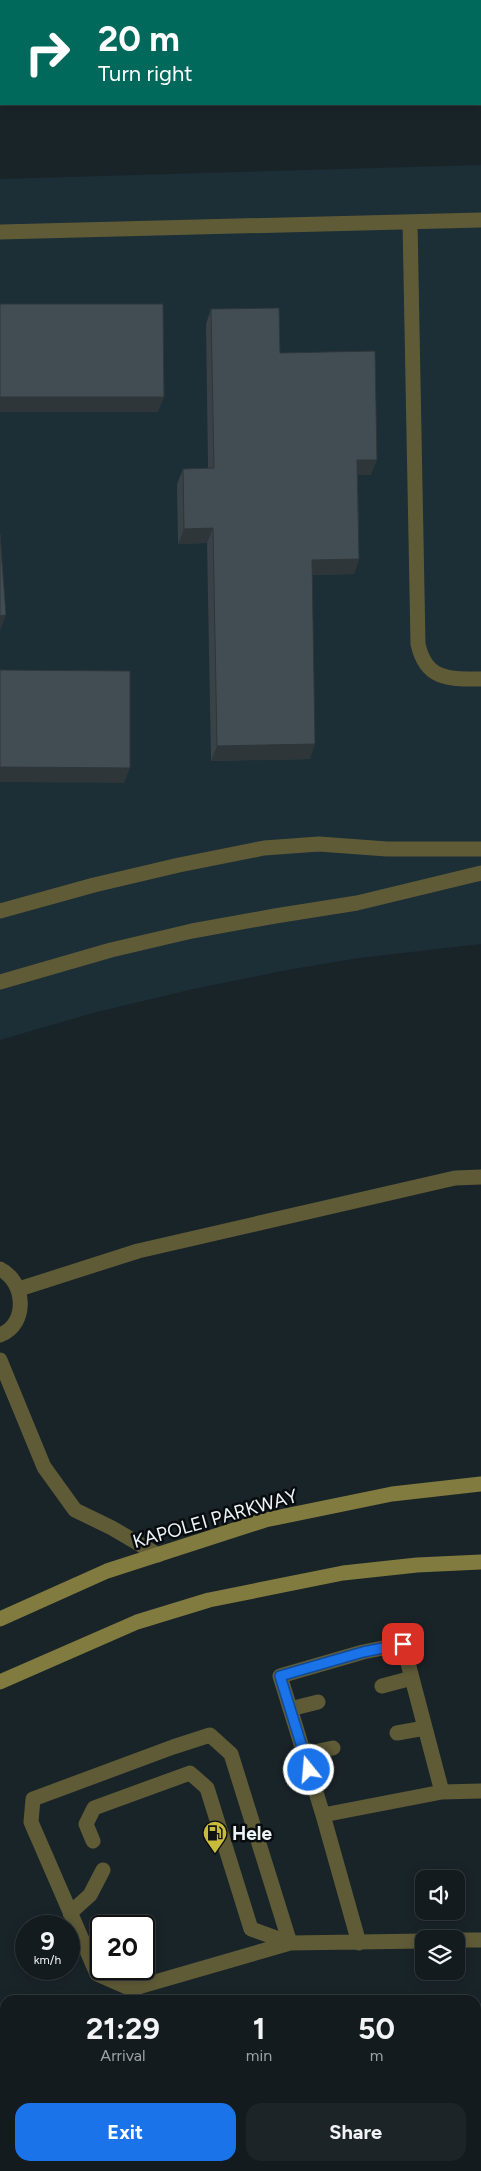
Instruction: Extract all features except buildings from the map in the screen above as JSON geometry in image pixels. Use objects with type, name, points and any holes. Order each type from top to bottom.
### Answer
[{"type":"main road","name":"KAPOLEI PARKWAY","points":[[0,1619],[107,1571],[264,1520],[392,1494],[481,1484]]},
{"type":"main road","points":[[0,1682],[137,1622],[209,1600],[343,1573],[417,1565],[481,1562]]},
{"type":"street","points":[[0,232],[481,220]]},
{"type":"street","points":[[410,222],[418,644],[424,662],[440,676],[452,679],[481,679]]},
{"type":"street","points":[[0,911],[94,885],[264,848],[319,844],[387,849],[481,849]]},
{"type":"street","points":[[0,982],[111,950],[274,916],[357,903],[481,873]]},
{"type":"street","points":[[19,1289],[147,1248],[454,1178],[481,1177]]},
{"type":"street","points":[[0,1269],[12,1278],[19,1289],[21,1301],[14,1325],[0,1335]]},
{"type":"street","points":[[0,1360],[44,1467],[75,1510],[112,1528],[158,1555]]},
{"type":"street","points":[[359,1943],[323,1815],[280,1676],[363,1652],[403,1644],[442,1792]]},
{"type":"street","points":[[382,1686],[412,1678]]},
{"type":"street","points":[[290,1710],[318,1702]]},
{"type":"street","points":[[397,1733],[425,1728]]},
{"type":"street","points":[[290,1943],[231,1754],[210,1735],[33,1799],[31,1822],[97,1974],[130,1989],[290,1943],[415,1941]]},
{"type":"street","points":[[304,1754],[333,1748]]},
{"type":"street","points":[[93,1841],[86,1824],[94,1808],[190,1773],[207,1788],[251,1929],[290,1943]]},
{"type":"street","points":[[323,1815],[442,1792],[481,1791]]},
{"type":"street","points":[[70,1913],[90,1895],[103,1870]]},
{"type":"street","points":[[465,1940],[481,1940]]},
{"type":"shaded area","points":[[481,165],[481,944],[359,958],[287,970],[189,990],[93,1013],[0,1040],[0,179]]},
{"type":"place","name":"Hele","points":[[215,1854]]},
{"type":"route","points":[[309,1770],[280,1676],[363,1652],[403,1644]]}]
